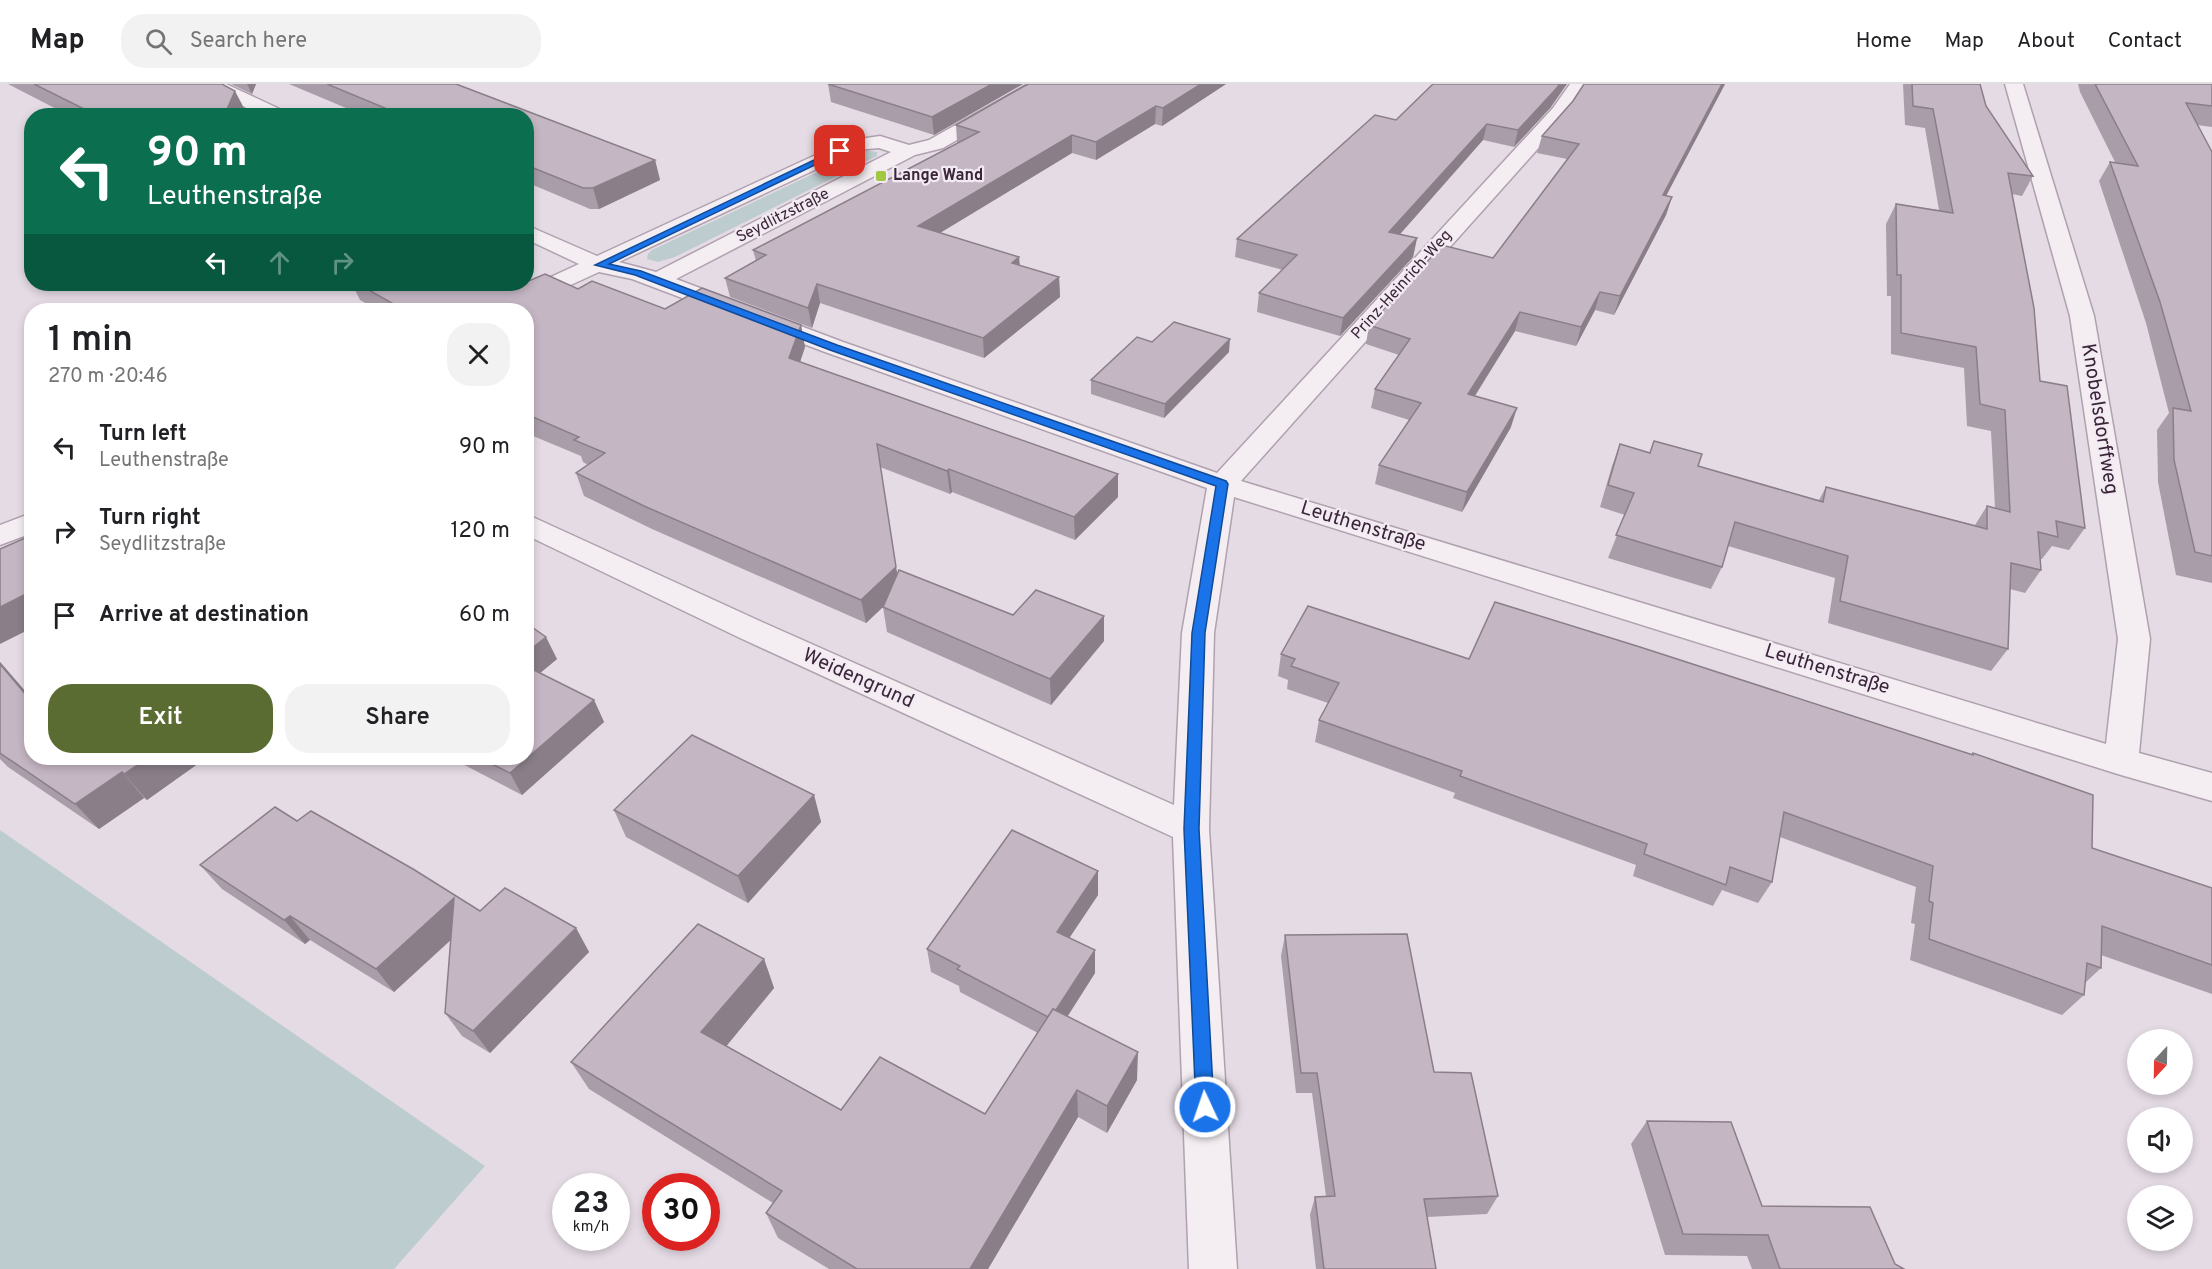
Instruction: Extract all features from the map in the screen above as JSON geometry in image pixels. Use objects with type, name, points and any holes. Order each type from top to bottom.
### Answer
[{"type":"street","name":"Seydlitzstraße","points":[[657,280],[908,151],[936,144],[1041,84]]},
{"type":"street","name":"Prinz-Heinrich-Weg","points":[[1222,484],[1560,112],[1579,84]]},
{"type":"street","name":"Knobelsdorffweg","points":[[2014,84],[2082,316],[2127,593],[2134,639],[2121,762]]},
{"type":"street","points":[[219,85],[264,108]]},
{"type":"street","name":"Seydlitzstraße","points":[[514,303],[853,145],[880,142],[908,151]]},
{"type":"street","name":"Leuthenstraße","points":[[534,235],[599,265],[638,273],[834,347],[1222,484],[2121,762],[2212,787]]},
{"type":"street","points":[[1213,1269],[1191,829],[1198,633],[1222,484]]},
{"type":"street","points":[[0,536],[24,526]]},
{"type":"street","name":"Weidengrund","points":[[534,527],[751,630],[1191,829]]},
{"type":"shaded area","points":[[864,150],[877,152],[877,156],[675,257],[658,262],[647,259],[652,250]]},
{"type":"shaded area","points":[[0,830],[485,1166],[394,1269],[0,1269]]},
{"type":"building","points":[[34,84],[222,84],[235,91],[228,108],[82,108]]},
{"type":"building","points":[[327,84],[456,84],[519,108],[385,108]]},
{"type":"building","points":[[828,84],[992,84],[932,117]]},
{"type":"building","points":[[1028,84],[1201,84],[1163,108],[1156,106],[1096,142],[1072,135],[918,226],[1019,257],[1012,263],[1059,277],[983,338],[817,284],[808,308],[725,278],[766,255],[753,250],[979,132],[956,125]]},
{"type":"building","points":[[1433,84],[1560,84],[1518,130],[1487,124],[1389,232],[1417,238],[1343,318],[1259,293],[1297,255],[1237,239],[1375,115],[1396,120]]},
{"type":"building","points":[[1584,84],[1722,84],[1663,195],[1672,197],[1620,296],[1600,292],[1581,327],[1520,312],[1468,394],[1517,408],[1467,492],[1379,465],[1421,403],[1375,389],[1410,339],[1369,325],[1442,245],[1493,258],[1579,144],[1542,136],[1573,101]]},
{"type":"building","points":[[1912,84],[1980,84],[1986,106],[2033,176],[2008,173],[2034,308],[2040,381],[2067,386],[2085,528],[2056,521],[2058,537],[2038,532],[2041,570],[2011,563],[2008,649],[1840,601],[1848,556],[1735,522],[1722,567],[1616,535],[1634,493],[1608,485],[1620,444],[1650,453],[1654,441],[1702,454],[1698,466],[1823,502],[1826,487],[1987,529],[1987,506],[2010,512],[2005,410],[1980,404],[1976,347],[1901,333],[1901,275],[1897,275],[1896,204],[1953,213],[1933,109],[1913,106]]},
{"type":"building","points":[[2095,84],[2212,84],[2212,106],[2186,103],[2212,152],[2212,556],[2195,552],[2174,460],[2173,408],[2191,411],[2160,302],[2110,162],[2138,166]]},
{"type":"building","points":[[534,114],[655,160],[593,188],[583,188],[534,168]]},
{"type":"building","points":[[545,274],[578,289],[592,281],[665,309],[702,288],[801,325],[789,358],[1118,474],[1074,517],[877,444],[896,567],[861,600],[644,506],[576,473],[605,453],[574,440],[579,437],[534,417],[534,303],[392,303],[370,291],[534,291],[534,279]]},
{"type":"building","points":[[1174,322],[1230,339],[1165,404],[1091,380],[1137,337],[1152,342]]},
{"type":"building","points":[[24,538],[24,595],[0,607],[0,549]]},
{"type":"building","points":[[899,570],[1013,615],[1036,590],[1104,616],[1050,679],[883,607]]},
{"type":"building","points":[[1495,602],[1973,755],[1973,753],[2093,795],[2092,848],[2212,888],[2212,965],[2102,926],[2101,968],[2087,963],[2084,995],[1929,939],[1933,903],[1929,901],[1933,866],[1784,812],[1772,882],[1730,867],[1726,885],[1644,854],[1647,844],[1460,776],[1462,771],[1319,720],[1339,683],[1291,666],[1295,659],[1281,654],[1308,606],[1469,659]]},
{"type":"building","points":[[534,629],[546,637],[534,647]]},
{"type":"building","points":[[0,664],[24,692],[24,765],[138,765],[124,774],[122,772],[75,804],[0,753]]},
{"type":"building","points":[[534,670],[594,700],[534,752]]},
{"type":"building","points":[[692,735],[814,795],[738,876],[614,810]]},
{"type":"building","points":[[494,765],[519,765],[510,773]]},
{"type":"building","points":[[275,807],[297,821],[311,811],[413,869],[480,911],[505,888],[576,928],[473,1031],[445,1013],[454,898],[376,969],[290,916],[284,920],[200,865]]},
{"type":"building","points":[[1012,830],[1098,871],[1057,932],[1095,950],[1056,1010],[1053,1009],[1048,1017],[957,969],[960,966],[927,949]]},
{"type":"building","points":[[698,924],[764,959],[701,1032],[841,1110],[880,1057],[985,1114],[1053,1009],[1138,1052],[1107,1106],[1077,1090],[970,1269],[857,1269],[766,1213],[782,1191],[571,1062]]},
{"type":"building","points":[[1407,934],[1434,1072],[1471,1073],[1498,1196],[1424,1199],[1436,1269],[1324,1269],[1315,1197],[1335,1196],[1317,1073],[1301,1073],[1285,935]]},
{"type":"building","points":[[1647,1121],[1731,1122],[1762,1206],[1870,1207],[1895,1264],[1904,1269],[1780,1269],[1768,1235],[1683,1234]]},
{"type":"place","name":"Lange Wand","points":[[881,176]]},
{"type":"route","points":[[840,151],[599,265],[638,273],[834,347],[1222,484],[1198,633],[1191,829],[1205,1107]]}]
